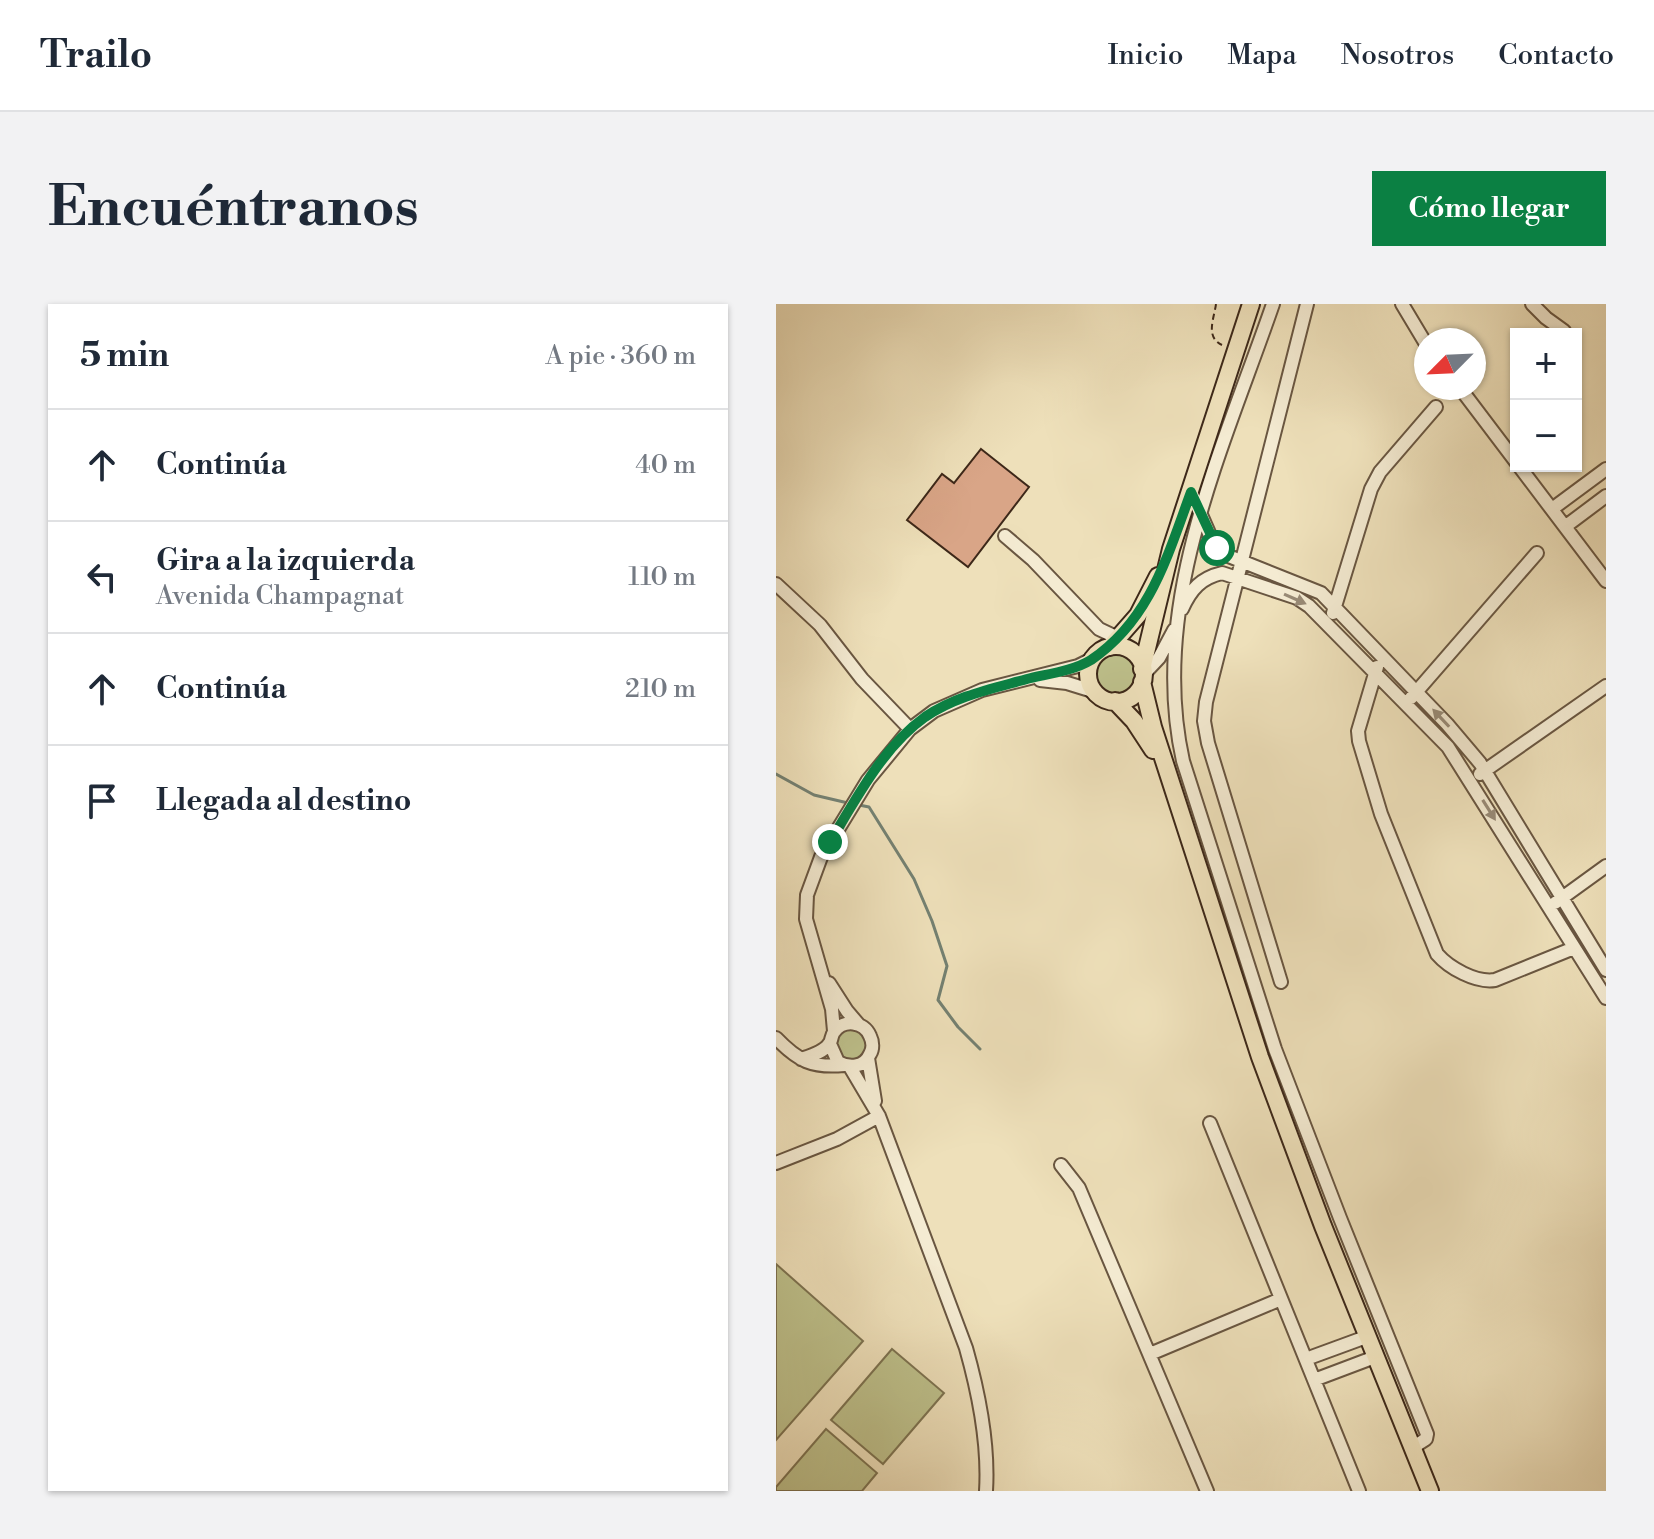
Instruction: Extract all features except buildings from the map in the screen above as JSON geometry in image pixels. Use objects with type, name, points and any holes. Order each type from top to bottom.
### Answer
[{"type":"main road","points":[[1115,701],[1129,698],[1143,675],[1171,549],[1250,306]]},
{"type":"main road","points":[[1171,549],[1138,615],[1114,642],[1092,659],[1089,680],[1096,692],[1115,701],[1143,732],[1172,782]]},
{"type":"main road","points":[[1114,642],[1131,650],[1140,661],[1172,782],[1268,1053],[1296,1153],[1366,1337],[1430,1491]]},
{"type":"street","points":[[1253,1009],[1180,748],[1174,707],[1175,628],[1183,579],[1200,514],[1273,304]]},
{"type":"street","points":[[1281,982],[1212,758],[1204,721],[1206,702],[1307,304]]},
{"type":"street","points":[[1532,304],[1560,328]]},
{"type":"street","points":[[1403,308],[1416,328]]},
{"type":"street","points":[[1469,400],[1510,455]]},
{"type":"street","points":[[1326,622],[1337,609],[1371,489],[1380,472],[1436,407]]},
{"type":"street","points":[[1552,509],[1606,469]]},
{"type":"street","points":[[1523,472],[1606,581]]},
{"type":"street","points":[[1191,492],[1217,548],[1226,555],[1310,586],[1321,593],[1447,724],[1484,771],[1606,970]]},
{"type":"street","points":[[1566,526],[1606,496]]},
{"type":"street","points":[[1005,536],[1114,642]]},
{"type":"street","points":[[1407,704],[1537,553]]},
{"type":"street","points":[[1143,675],[1159,658],[1184,604],[1198,583],[1222,573],[1297,598],[1309,606],[1448,747],[1606,998]]},
{"type":"street","points":[[776,584],[820,625],[862,679],[910,729]]},
{"type":"street","points":[[1383,657],[1374,672],[1358,731],[1359,741],[1381,814],[1437,954],[1443,962],[1483,982],[1574,948]]},
{"type":"street","points":[[879,1116],[847,1066],[833,1057],[832,1009],[806,919],[811,880],[868,780],[910,729],[934,711],[960,698],[1078,666],[1092,659]]},
{"type":"street","points":[[1021,681],[1067,683],[1096,692]]},
{"type":"street","points":[[1471,780],[1606,686]]},
{"type":"street","points":[[1549,907],[1606,866]]},
{"type":"street","points":[[776,1038],[801,1059],[819,1067],[857,1066],[868,1058],[872,1039],[869,1033],[847,1011],[821,970]]},
{"type":"street","points":[[801,1059],[816,1054],[846,1024],[859,1025]]},
{"type":"street","points":[[1268,1053],[1311,1145],[1427,1434],[1426,1439],[1412,1448]]},
{"type":"street","points":[[868,1058],[879,1116],[953,1308],[974,1378],[986,1454],[986,1491]]},
{"type":"street","points":[[776,1163],[830,1143],[879,1116]]},
{"type":"street","points":[[1210,1123],[1359,1491]]},
{"type":"street","points":[[1296,1153],[1311,1145]]},
{"type":"street","points":[[1061,1165],[1079,1188],[1207,1491]]},
{"type":"street","points":[[1323,1226],[1340,1218]]},
{"type":"street","points":[[1150,1354],[1281,1299]]},
{"type":"street","points":[[1306,1359],[1366,1337]]},
{"type":"street","points":[[1314,1380],[1375,1357]]},
{"type":"path","points":[[1216,304],[1212,335],[1215,342],[1235,350]]},
{"type":"green space","points":[[1115,654],[1129,660],[1135,674],[1129,688],[1115,694],[1101,688],[1095,674],[1101,660]]},
{"type":"green space","points":[[858,1027],[870,1046],[859,1062],[841,1060],[834,1038],[841,1029]]},
{"type":"green space","points":[[776,1264],[863,1341],[776,1440]]},
{"type":"green space","points":[[892,1349],[944,1393],[883,1464],[831,1420]]},
{"type":"green space","points":[[826,1429],[877,1473],[862,1491],[776,1491],[776,1487]]},
{"type":"waterway","points":[[776,774],[814,795],[848,803]]},
{"type":"waterway","points":[[859,805],[869,807],[914,879],[947,966],[938,1000],[980,1049]]},
{"type":"route","points":[[830,842],[868,780],[886,756],[922,719],[982,690],[1078,666],[1110,647],[1138,615],[1171,549],[1191,492],[1217,548]]}]
